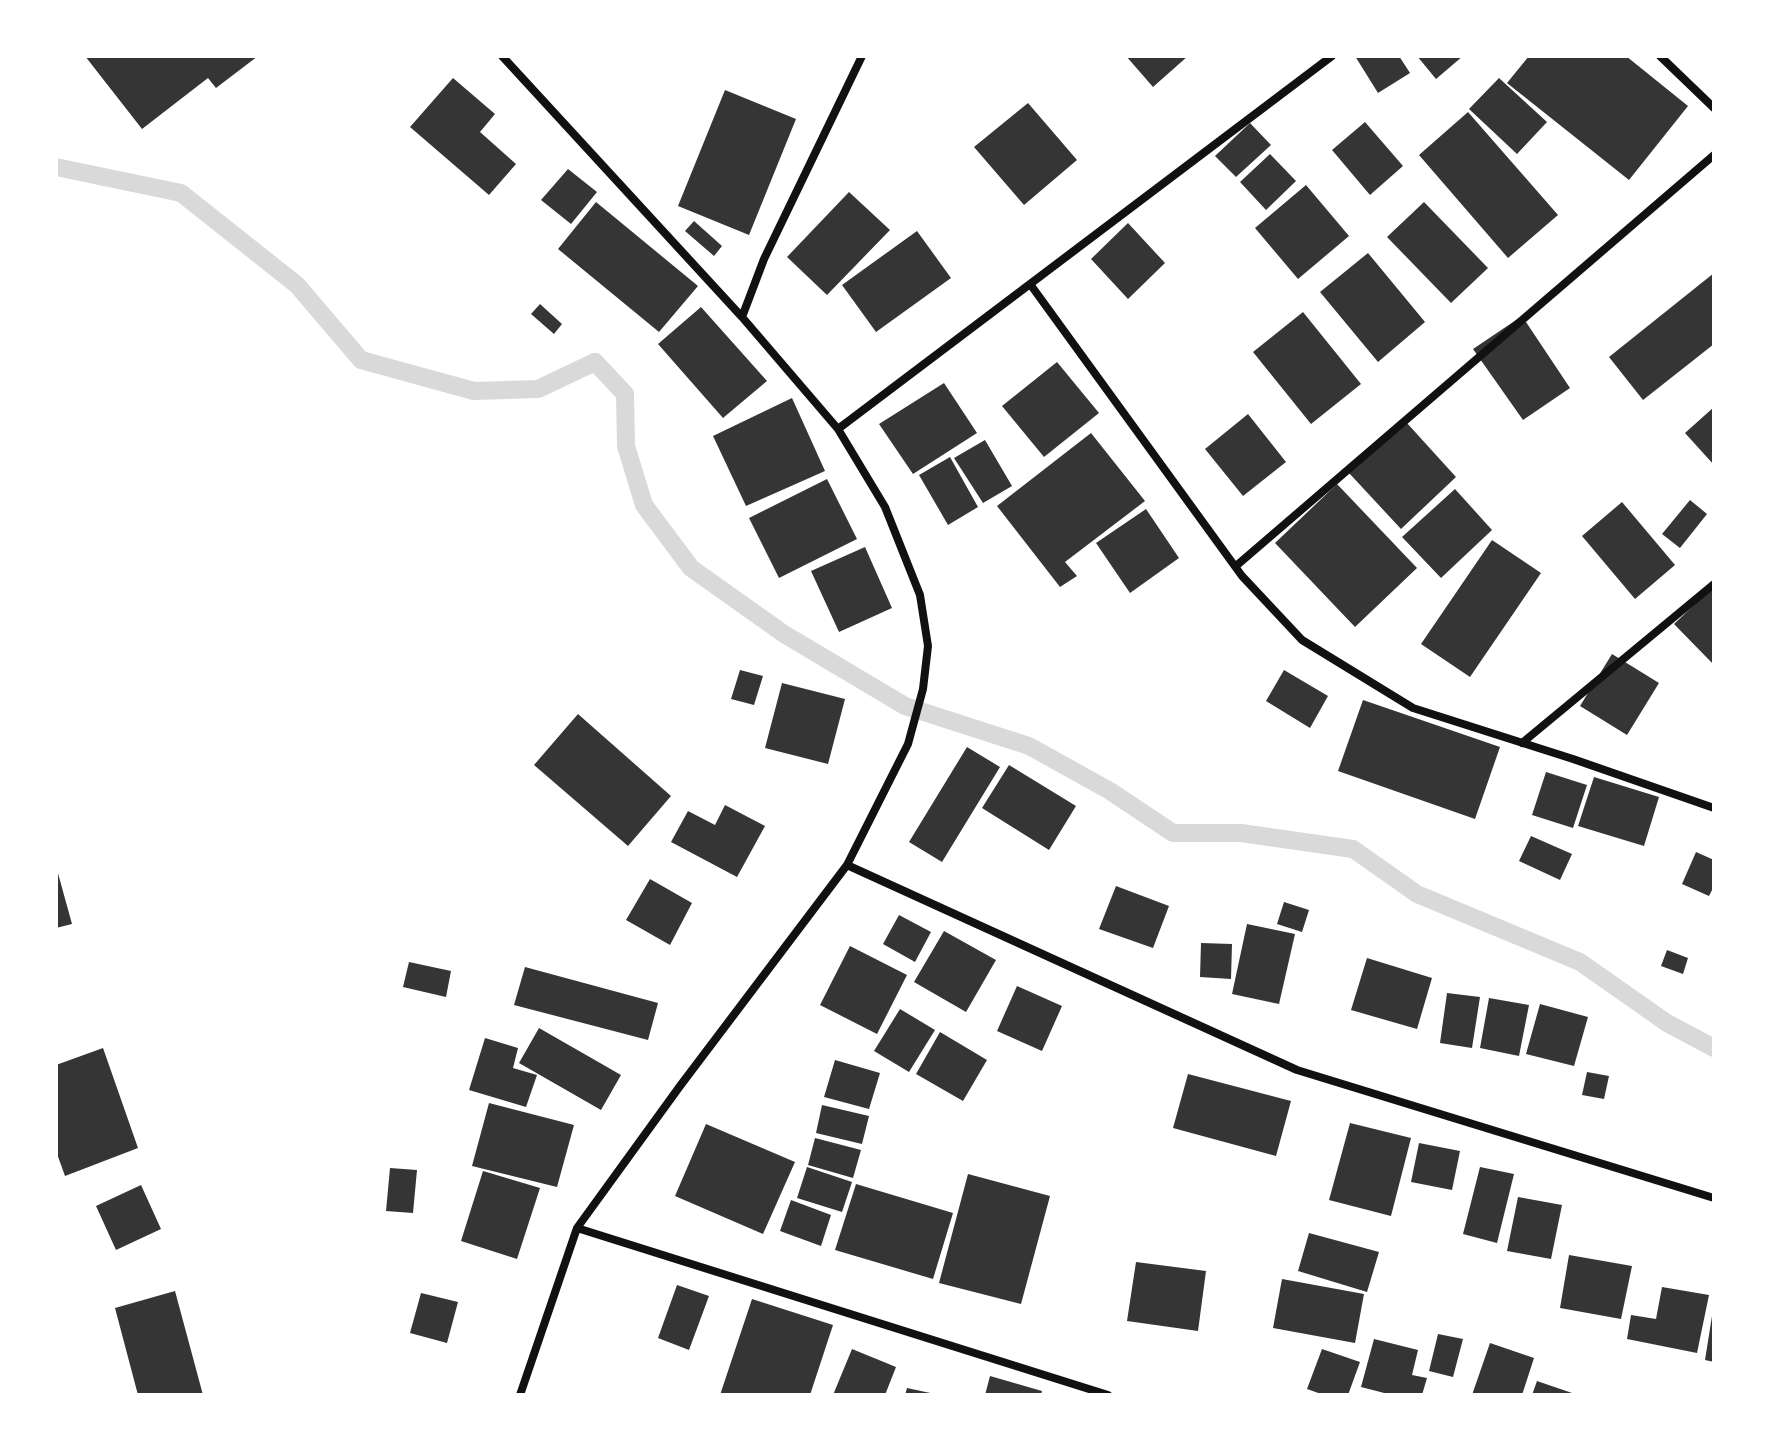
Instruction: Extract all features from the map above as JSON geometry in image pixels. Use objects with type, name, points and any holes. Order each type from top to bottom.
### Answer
[{"type":"street","points":[[502,56],[742,317],[838,429],[885,507],[920,595],[928,646],[923,689],[908,744],[847,865],[577,1228],[520,1395]]},
{"type":"street","points":[[742,317],[764,259],[862,56]]},
{"type":"street","points":[[838,429],[1332,56]]},
{"type":"street","points":[[1660,56],[1714,108]]},
{"type":"street","points":[[1236,566],[1714,155]]},
{"type":"street","points":[[1030,284],[1242,576],[1302,640],[1413,708],[1714,808]]},
{"type":"street","points":[[1522,743],[1714,584]]},
{"type":"street","points":[[847,865],[1297,1070],[1714,1198]]},
{"type":"street","points":[[577,1228],[1108,1395]]},
{"type":"building","points":[[85,56],[258,56],[216,88],[208,78],[142,129]]},
{"type":"building","points":[[1126,56],[1188,56],[1153,87]]},
{"type":"building","points":[[1355,56],[1399,56],[1410,73],[1378,93]]},
{"type":"building","points":[[1417,56],[1463,56],[1436,79]]},
{"type":"building","points":[[1529,56],[1626,56],[1688,106],[1629,180],[1507,83]]},
{"type":"building","points":[[453,78],[495,114],[480,132],[516,164],[489,195],[410,127]]},
{"type":"building","points":[[1499,78],[1547,122],[1517,154],[1469,109]]},
{"type":"building","points":[[725,90],[796,119],[749,235],[678,206]]},
{"type":"building","points":[[1028,103],[1077,160],[1024,205],[974,147]]},
{"type":"building","points":[[1468,112],[1558,215],[1508,258],[1419,155]]},
{"type":"building","points":[[1365,122],[1403,166],[1370,195],[1332,150]]},
{"type":"building","points":[[1250,123],[1271,145],[1236,177],[1215,156]]},
{"type":"building","points":[[1270,154],[1296,181],[1266,210],[1240,182]]},
{"type":"building","points":[[568,169],[597,192],[571,224],[541,200]]},
{"type":"building","points":[[1306,185],[1349,236],[1298,279],[1255,228]]},
{"type":"building","points":[[849,192],[890,230],[827,295],[787,257]]},
{"type":"building","points":[[596,202],[698,286],[659,332],[558,249]]},
{"type":"building","points":[[1424,202],[1488,268],[1451,303],[1387,237]]},
{"type":"building","points":[[694,221],[722,246],[714,256],[685,231]]},
{"type":"building","points":[[1128,223],[1165,263],[1128,299],[1091,259]]},
{"type":"building","points":[[917,231],[951,278],[876,332],[842,285]]},
{"type":"building","points":[[1368,253],[1425,322],[1378,362],[1320,292]]},
{"type":"building","points":[[1714,273],[1714,344],[1643,400],[1609,357]]},
{"type":"building","points":[[540,304],[562,324],[554,334],[531,314]]},
{"type":"building","points":[[701,307],[767,381],[723,418],[658,344]]},
{"type":"building","points":[[1303,312],[1361,384],[1311,424],[1253,352]]},
{"type":"building","points":[[1522,316],[1570,388],[1523,420],[1473,349]]},
{"type":"building","points":[[1057,362],[1099,413],[1044,457],[1002,406]]},
{"type":"building","points":[[944,383],[977,433],[913,474],[879,424]]},
{"type":"building","points":[[792,398],[825,471],[746,506],[713,436]]},
{"type":"building","points":[[1714,407],[1714,465],[1685,433]]},
{"type":"building","points":[[1248,414],[1286,462],[1243,496],[1205,449]]},
{"type":"building","points":[[1406,422],[1456,477],[1401,529],[1349,473]]},
{"type":"building","points":[[1091,433],[1145,501],[1065,562],[1077,576],[1060,587],[997,506]]},
{"type":"building","points":[[985,440],[1012,486],[983,503],[954,458]]},
{"type":"building","points":[[950,457],[978,507],[948,525],[919,475]]},
{"type":"building","points":[[827,479],[857,539],[779,578],[749,518]]},
{"type":"building","points":[[1337,484],[1417,568],[1355,627],[1275,543]]},
{"type":"building","points":[[1455,489],[1492,530],[1441,578],[1402,537]]},
{"type":"building","points":[[1690,500],[1707,514],[1680,548],[1662,534]]},
{"type":"building","points":[[1622,502],[1675,565],[1635,599],[1582,536]]},
{"type":"building","points":[[1146,509],[1179,558],[1130,593],[1096,543]]},
{"type":"building","points":[[1492,540],[1541,573],[1470,677],[1421,644]]},
{"type":"building","points":[[865,547],[892,608],[839,632],[811,571]]},
{"type":"building","points":[[1714,586],[1714,665],[1674,624]]},
{"type":"building","points":[[1612,654],[1659,683],[1627,735],[1580,706]]},
{"type":"building","points":[[740,670],[763,676],[754,705],[731,699]]},
{"type":"building","points":[[1284,670],[1328,696],[1310,728],[1266,701]]},
{"type":"building","points":[[782,683],[845,699],[828,764],[765,748]]},
{"type":"building","points":[[1363,700],[1500,747],[1475,819],[1338,771]]},
{"type":"building","points":[[578,714],[671,796],[628,846],[534,765]]},
{"type":"building","points":[[967,747],[1000,767],[942,862],[909,842]]},
{"type":"building","points":[[1009,765],[1076,806],[1049,850],[982,808]]},
{"type":"building","points":[[1546,772],[1587,785],[1573,828],[1532,815]]},
{"type":"building","points":[[1594,777],[1659,797],[1644,846],[1578,826]]},
{"type":"building","points":[[725,805],[765,826],[737,877],[671,842],[688,811],[715,825]]},
{"type":"building","points":[[1531,836],[1572,854],[1560,880],[1519,861]]},
{"type":"building","points":[[1696,852],[1714,860],[1714,886],[1709,896],[1682,884]]},
{"type":"building","points":[[56,866],[72,924],[56,928]]},
{"type":"building","points":[[650,879],[692,903],[670,945],[626,920]]},
{"type":"building","points":[[1116,886],[1169,906],[1153,948],[1099,929]]},
{"type":"building","points":[[1284,902],[1309,910],[1302,932],[1277,924]]},
{"type":"building","points":[[899,915],[931,932],[915,962],[883,944]]},
{"type":"building","points":[[1247,924],[1295,934],[1279,1004],[1232,994]]},
{"type":"building","points":[[944,931],[996,960],[966,1012],[914,982]]},
{"type":"building","points":[[1201,943],[1232,944],[1231,979],[1200,977]]},
{"type":"building","points":[[850,946],[907,975],[877,1034],[820,1005]]},
{"type":"building","points":[[1667,950],[1688,958],[1683,974],[1661,966]]},
{"type":"building","points":[[1367,958],[1432,978],[1417,1029],[1351,1010]]},
{"type":"building","points":[[409,962],[451,971],[446,997],[403,987]]},
{"type":"building","points":[[525,967],[658,1003],[648,1040],[514,1005]]},
{"type":"building","points":[[1017,986],[1062,1006],[1042,1051],[997,1031]]},
{"type":"building","points":[[1447,993],[1480,997],[1472,1048],[1440,1043]]},
{"type":"building","points":[[1489,998],[1529,1005],[1519,1056],[1480,1048]]},
{"type":"building","points":[[1540,1004],[1588,1017],[1574,1066],[1526,1054]]},
{"type":"building","points":[[900,1009],[935,1030],[909,1072],[874,1051]]},
{"type":"building","points":[[539,1028],[621,1075],[601,1110],[519,1063]]},
{"type":"building","points":[[940,1032],[987,1060],[963,1101],[916,1074]]},
{"type":"building","points":[[485,1038],[518,1048],[513,1068],[537,1075],[526,1107],[469,1090]]},
{"type":"building","points":[[103,1048],[138,1148],[65,1176],[56,1151],[56,1065]]},
{"type":"building","points":[[835,1060],[880,1073],[869,1109],[824,1097]]},
{"type":"building","points":[[1587,1072],[1609,1076],[1604,1099],[1582,1095]]},
{"type":"building","points":[[1188,1074],[1291,1101],[1276,1156],[1173,1128]]},
{"type":"building","points":[[489,1103],[574,1125],[557,1187],[472,1166]]},
{"type":"building","points":[[822,1105],[869,1116],[862,1144],[816,1133]]},
{"type":"building","points":[[1350,1123],[1411,1138],[1391,1216],[1329,1200]]},
{"type":"building","points":[[706,1124],[795,1162],[763,1234],[675,1196]]},
{"type":"building","points":[[815,1138],[861,1150],[853,1178],[808,1165]]},
{"type":"building","points":[[1419,1143],[1460,1151],[1452,1190],[1411,1182]]},
{"type":"building","points":[[807,1167],[852,1182],[842,1212],[797,1198]]},
{"type":"building","points":[[1480,1167],[1514,1174],[1497,1243],[1463,1234]]},
{"type":"building","points":[[390,1168],[417,1170],[413,1213],[386,1211]]},
{"type":"building","points":[[483,1171],[540,1188],[517,1259],[461,1241]]},
{"type":"building","points":[[968,1174],[1050,1196],[1021,1304],[939,1283]]},
{"type":"building","points":[[856,1184],[953,1213],[933,1279],[835,1250]]},
{"type":"building","points":[[141,1185],[161,1229],[116,1250],[96,1206]]},
{"type":"building","points":[[1518,1197],[1562,1205],[1551,1259],[1507,1251]]},
{"type":"building","points":[[791,1200],[831,1215],[821,1246],[780,1231]]},
{"type":"building","points":[[1309,1233],[1379,1252],[1367,1292],[1298,1271]]},
{"type":"building","points":[[1569,1255],[1632,1266],[1621,1319],[1560,1308]]},
{"type":"building","points":[[1136,1262],[1206,1271],[1198,1331],[1127,1321]]},
{"type":"building","points":[[1282,1279],[1364,1294],[1355,1343],[1273,1328]]},
{"type":"building","points":[[677,1285],[709,1296],[689,1350],[658,1338]]},
{"type":"building","points":[[1662,1287],[1709,1295],[1697,1353],[1627,1339],[1631,1315],[1656,1319]]},
{"type":"building","points":[[175,1291],[203,1395],[138,1395],[115,1308]]},
{"type":"building","points":[[421,1293],[458,1302],[447,1343],[410,1333]]},
{"type":"building","points":[[752,1299],[833,1325],[810,1395],[720,1395]]},
{"type":"building","points":[[1714,1316],[1714,1362],[1705,1360]]},
{"type":"building","points":[[1438,1334],[1463,1339],[1453,1377],[1429,1371]]},
{"type":"building","points":[[1374,1339],[1418,1350],[1412,1375],[1427,1378],[1422,1395],[1392,1395],[1361,1387]]},
{"type":"building","points":[[1490,1343],[1534,1358],[1522,1395],[1472,1395]]},
{"type":"building","points":[[852,1349],[896,1367],[885,1395],[833,1395]]},
{"type":"building","points":[[1322,1349],[1360,1362],[1348,1395],[1324,1395],[1307,1389]]},
{"type":"building","points":[[990,1376],[1042,1391],[1041,1395],[985,1395]]},
{"type":"building","points":[[1537,1381],[1575,1394],[1575,1395],[1532,1395]]},
{"type":"building","points":[[907,1388],[935,1394],[935,1395],[905,1395]]},
{"type":"waterway","points":[[56,167],[181,193],[297,285],[361,360],[474,391],[538,389],[595,362],[625,394],[626,446],[644,505],[691,568],[784,634],[905,706],[1029,746],[1110,791],[1173,833],[1241,833],[1353,849],[1417,894],[1580,962],[1667,1023],[1714,1048]]}]
